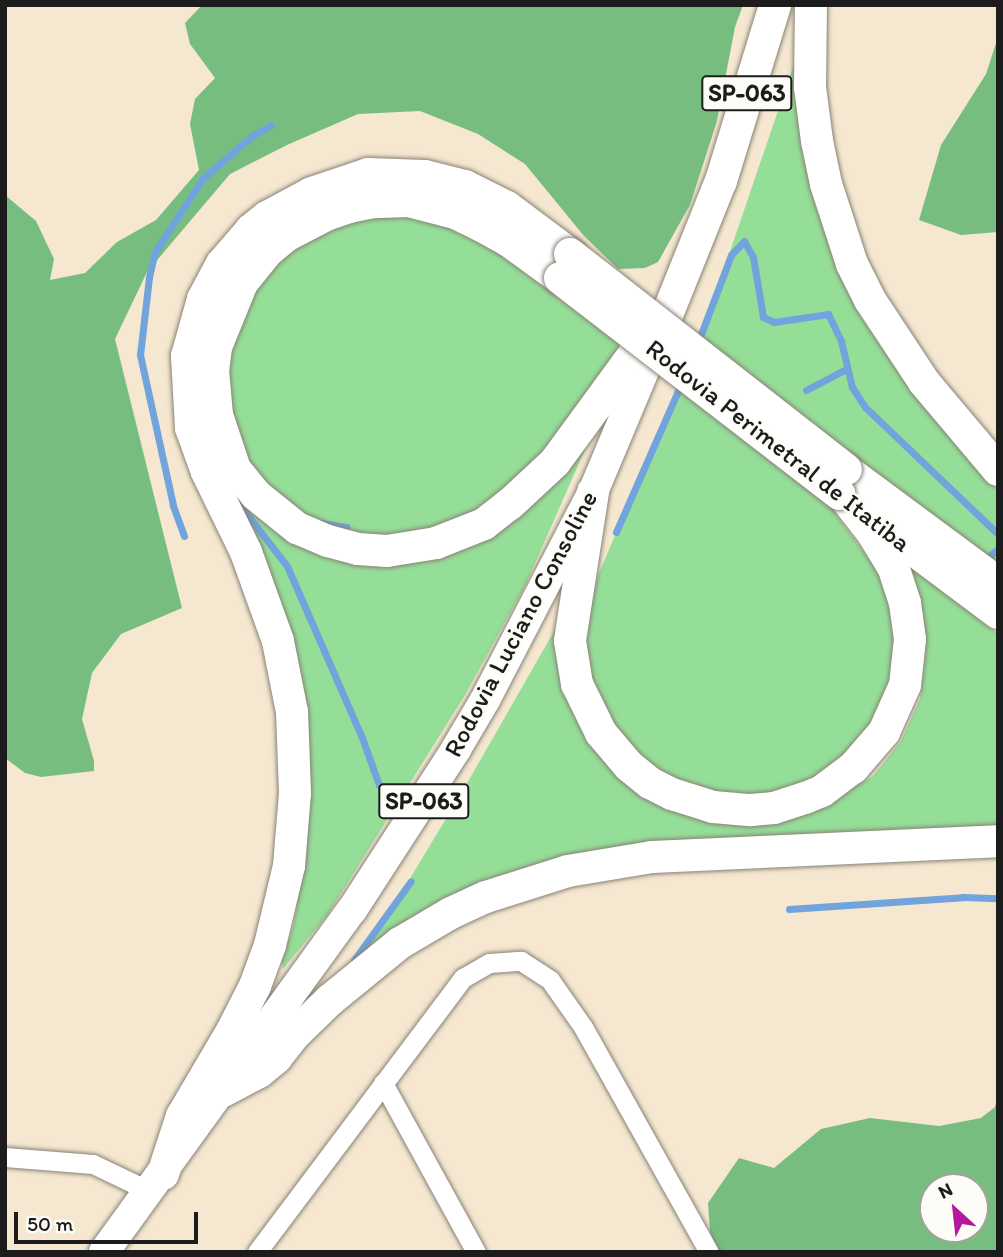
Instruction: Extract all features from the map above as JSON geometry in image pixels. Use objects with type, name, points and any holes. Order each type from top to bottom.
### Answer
[{"type":"highway","name":"Rodovia Luciano Consoline","points":[[667,315],[721,181],[775,5]]},
{"type":"highway","points":[[811,5],[810,87],[817,141],[829,195],[852,264],[870,300],[924,382],[998,470]]},
{"type":"highway","points":[[156,1182],[182,1116],[238,1020],[255,986],[270,945],[289,866],[295,793],[292,712],[278,641],[246,552],[207,472],[191,428],[187,356],[203,299],[222,264],[251,230],[267,217],[312,193],[368,174],[425,176],[474,190],[507,207],[565,266]]},
{"type":"highway","points":[[565,266],[455,213],[429,205],[373,202],[326,215],[286,236],[267,252],[242,283],[226,315],[216,347],[213,370],[217,415],[235,469],[274,512],[297,528],[328,541],[358,549],[387,551],[412,549],[461,534],[484,524],[555,462],[640,346],[667,315]]},
{"type":"highway","name":"Rodovia Perimetral de Itatiba","points":[[565,266],[998,613]]},
{"type":"highway","points":[[593,492],[570,641],[577,684],[601,733],[629,766],[661,789],[713,807],[751,810],[774,808],[822,791],[853,768],[873,749],[884,732],[905,685],[910,639],[905,603],[893,567],[844,488]]},
{"type":"highway","name":"Rodovia Perimetral de Itatiba","points":[[844,488],[998,583]]},
{"type":"highway","points":[[223,1091],[259,1072],[276,1058],[330,1000],[400,943],[451,912],[486,897],[568,871],[652,857],[998,841]]},
{"type":"main road","name":"Rodovia Luciano Consoline","points":[[104,1252],[352,910],[456,749],[492,688],[593,492],[667,315]]},
{"type":"street","points":[[257,1252],[463,978],[489,963],[521,961],[550,980],[583,1027],[709,1252]]},
{"type":"street","points":[[383,1083],[476,1252]]},
{"type":"street","points":[[5,1157],[93,1164],[156,1182]]},
{"type":"green space","points":[[202,5],[743,5],[735,27],[717,121],[690,205],[658,262],[645,268],[618,269],[584,236],[525,164],[478,134],[420,111],[358,114],[230,174],[147,272],[115,339],[182,608],[121,634],[92,673],[82,719],[94,761],[94,771],[41,777],[25,773],[5,758],[5,195],[36,221],[54,259],[50,280],[85,273],[117,242],[156,220],[199,170],[190,124],[195,99],[215,78],[190,44],[185,23]]},
{"type":"green space","points":[[998,37],[998,232],[961,235],[919,220],[941,145],[986,74]]},
{"type":"green space","points":[[795,61],[844,281],[861,317],[925,407],[998,490],[998,571],[839,494],[834,512],[887,583],[897,618],[896,666],[873,729],[823,775],[788,790],[755,796],[714,795],[681,783],[633,755],[601,710],[582,645],[597,578],[709,313]]},
{"type":"green space","points":[[408,214],[474,235],[622,346],[543,460],[473,517],[383,543],[309,524],[247,469],[225,394],[236,316],[276,257],[320,229],[362,218]]},
{"type":"green space","points":[[587,445],[525,586],[465,695],[328,914],[283,969],[282,962],[294,923],[302,875],[308,803],[310,750],[305,698],[238,505],[244,506],[307,550],[333,558],[368,565],[431,561],[479,541]]},
{"type":"green space","points":[[912,567],[998,634],[998,829],[658,846],[355,962],[353,958],[409,880],[458,799],[557,626],[648,795],[819,807],[873,776],[901,741],[920,699],[926,650],[908,568]]},
{"type":"green space","points":[[998,1095],[998,1252],[718,1252],[710,1232],[708,1203],[739,1158],[774,1168],[821,1129],[870,1118],[939,1126],[981,1118],[995,1107]]},
{"type":"waterway","points":[[184,536],[173,505],[140,355],[149,277],[155,252],[203,178],[252,136],[271,125]]},
{"type":"waterway","points":[[698,342],[731,255],[744,241],[753,257],[763,317],[774,322],[828,314],[841,341],[852,387],[865,407],[998,534]]},
{"type":"waterway","points":[[806,390],[846,369]]},
{"type":"waterway","points":[[616,532],[682,382]]},
{"type":"waterway","points":[[239,504],[287,566],[361,735],[379,785]]},
{"type":"waterway","points":[[321,523],[347,527]]},
{"type":"waterway","points":[[985,559],[998,549]]},
{"type":"waterway","points":[[354,960],[411,881]]},
{"type":"waterway","points":[[789,909],[963,897],[998,898]]}]
